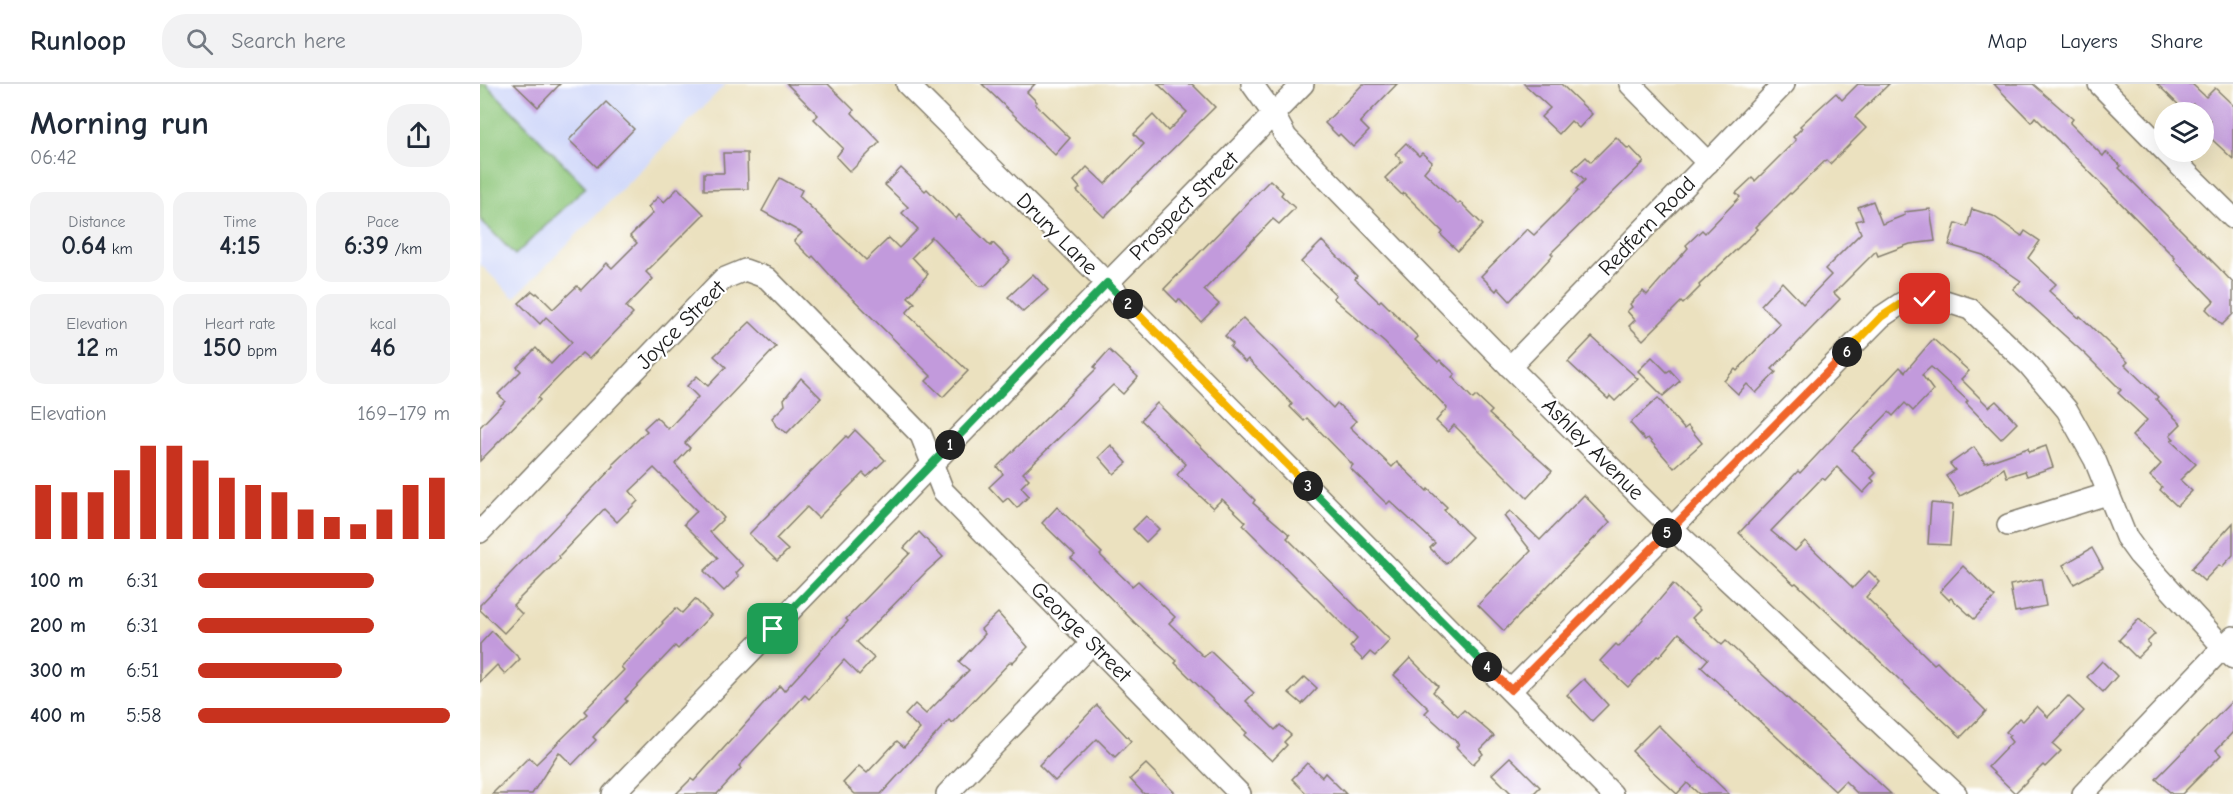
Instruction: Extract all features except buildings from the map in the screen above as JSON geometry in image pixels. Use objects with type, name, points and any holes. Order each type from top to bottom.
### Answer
[{"type":"street","name":"Drury Lane","points":[[907,84],[1612,794]]},
{"type":"street","name":"Ashley Avenue","points":[[1252,84],[1286,137],[1510,367],[1672,528],[1956,794]]},
{"type":"street","name":"Prospect Street","points":[[613,794],[1107,283],[1304,84]]},
{"type":"street","points":[[1630,84],[1708,163]]},
{"type":"street","name":"Redfern Road","points":[[1510,367],[1784,84]]},
{"type":"street","points":[[2099,84],[2154,140]]},
{"type":"street","points":[[2176,162],[2233,218]]},
{"type":"street","name":"Joyce Street","points":[[480,532],[723,279],[745,270],[767,278],[921,435],[932,464]]},
{"type":"street","points":[[1511,690],[1881,317],[1902,303],[1925,299],[1945,301],[1970,309],[2029,365],[2067,410],[2095,460],[2126,537],[2229,648],[2083,794]]},
{"type":"street","name":"George Street","points":[[932,464],[943,491],[1240,794]]},
{"type":"street","points":[[2008,525],[2107,494]]},
{"type":"street","points":[[947,794],[1092,643]]},
{"type":"shaded area","points":[[480,84],[726,84],[514,298],[480,264]]},
{"type":"green space","points":[[480,84],[486,84],[586,187],[515,255],[480,219]]},
{"type":"route","points":[[773,629],[1107,283],[1511,690],[1881,317],[1902,303],[1925,299]]}]
